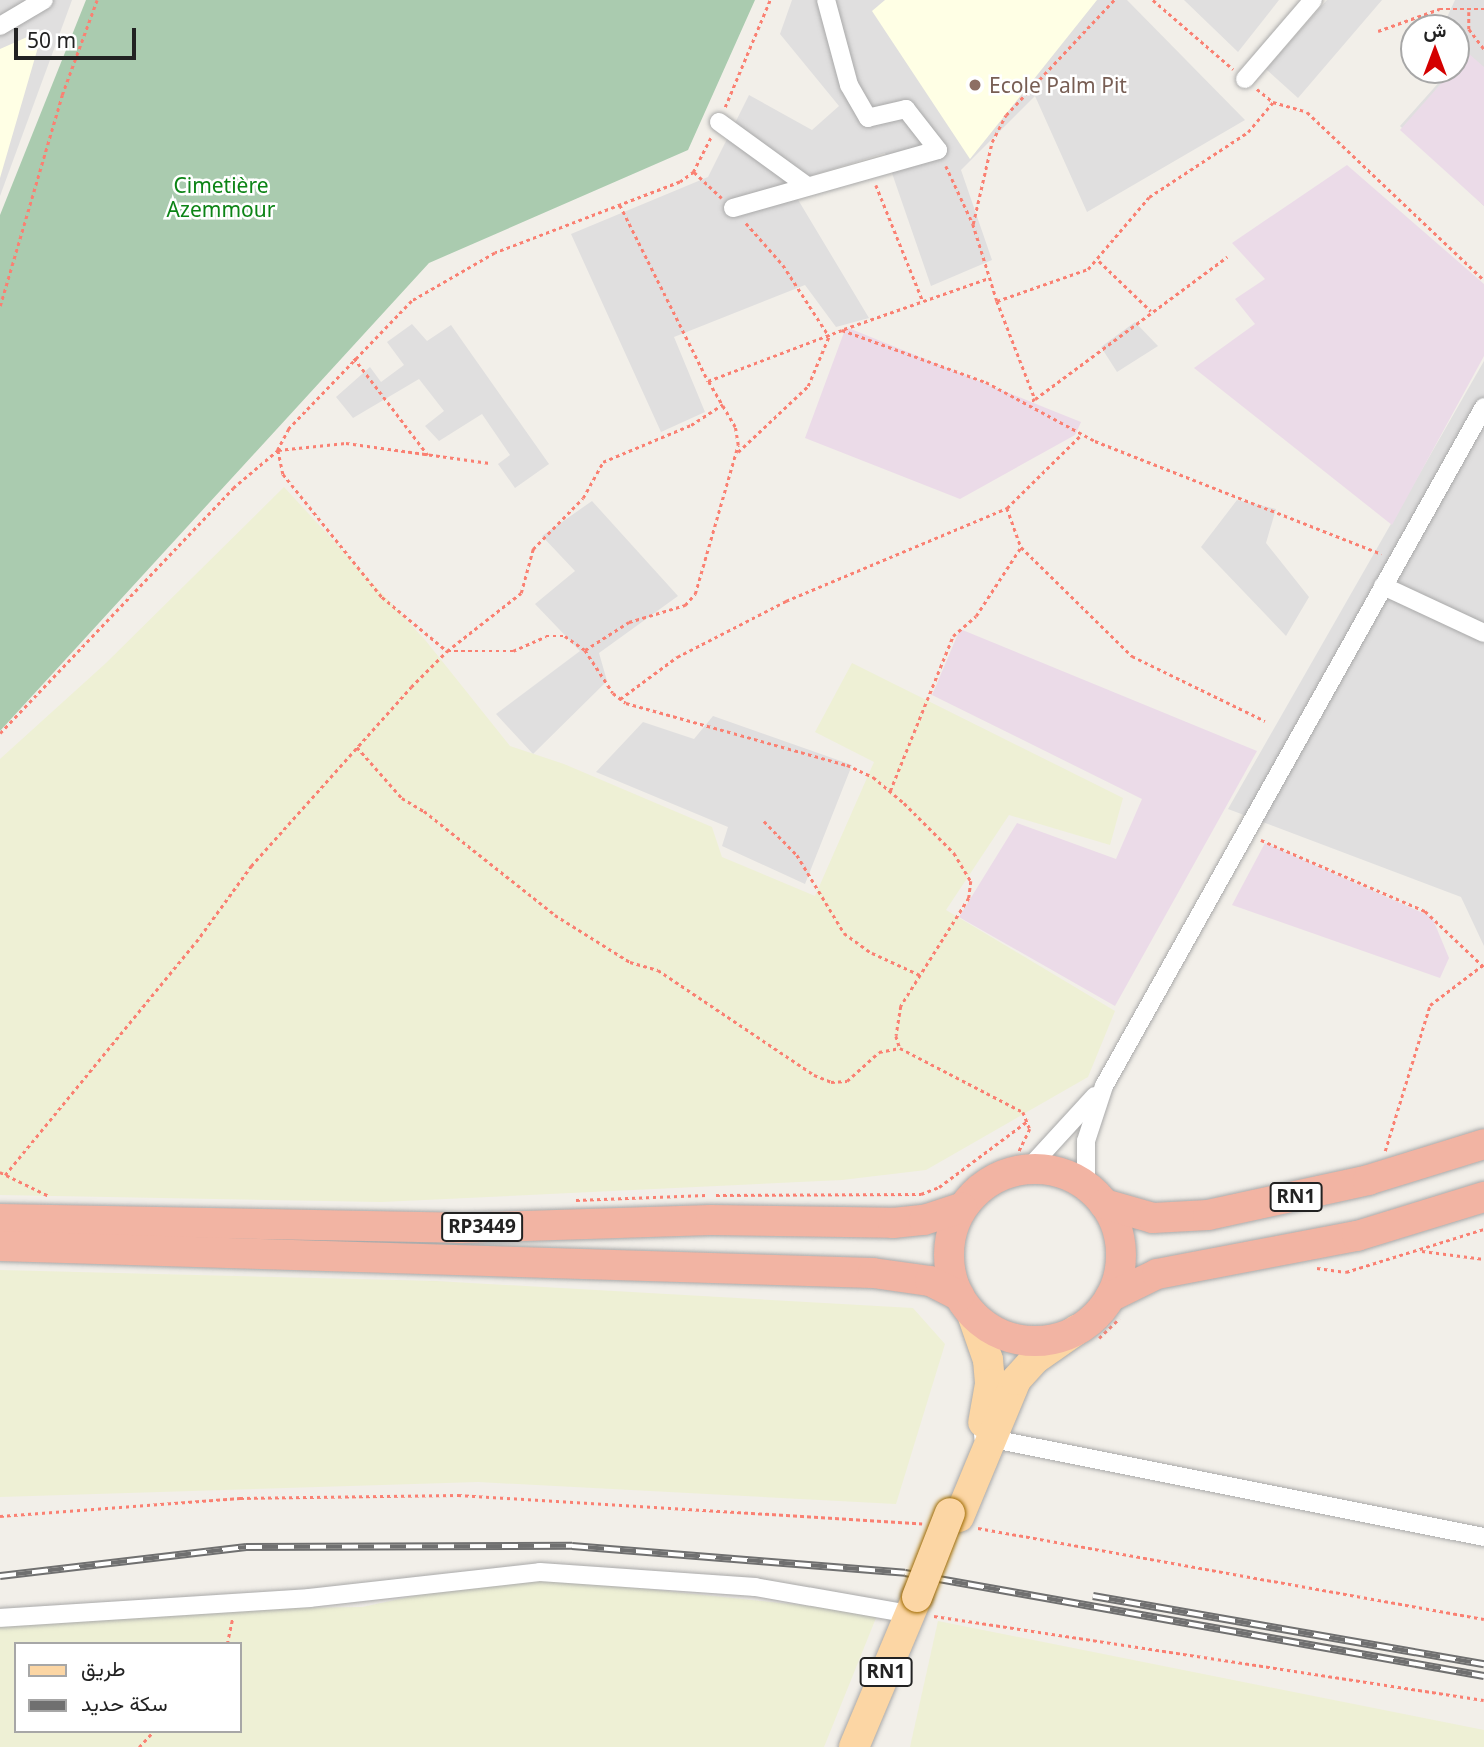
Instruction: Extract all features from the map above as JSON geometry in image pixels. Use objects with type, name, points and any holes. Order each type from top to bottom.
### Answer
[{"type":"highway","name":"RN1","points":[[1484,1144],[1368,1180],[1180,1219],[1143,1217],[1095,1195],[1068,1176],[1018,1171],[982,1187],[962,1208],[948,1251],[965,1305],[1011,1338],[1034,1341],[1083,1336],[1118,1304],[1167,1271],[1357,1236],[1484,1197]]},
{"type":"highway","points":[[1095,1195],[1114,1221],[1120,1250],[1118,1304]]},
{"type":"highway","name":"RP3449","points":[[0,1219],[459,1228],[711,1220],[870,1223],[924,1220],[962,1208]]},
{"type":"highway","name":"RP3449","points":[[0,1246],[873,1273],[930,1281],[965,1305]]},
{"type":"main road","name":"RN1","points":[[965,1305],[985,1348],[990,1384],[984,1438]]},
{"type":"main road","name":"RN1","points":[[866,1747],[984,1438],[1016,1380],[1035,1359],[1083,1336]]},
{"type":"main road","name":"RN1","points":[[854,1747],[919,1606]]},
{"type":"street","points":[[0,26],[44,0]]},
{"type":"street","points":[[733,208],[938,150],[906,109],[877,120],[868,118],[849,85],[826,0]]},
{"type":"street","points":[[1245,79],[1313,0]]},
{"type":"street","points":[[719,122],[807,186]]},
{"type":"street","points":[[1095,1195],[1086,1141],[1104,1086],[1484,407]]},
{"type":"street","points":[[1383,586],[1484,633]]},
{"type":"street","points":[[1018,1171],[1104,1086]]},
{"type":"street","points":[[984,1438],[1484,1536]]},
{"type":"street","points":[[0,1618],[233,1604],[540,1572],[755,1587],[919,1606]]},
{"type":"path","points":[[0,306],[62,95],[97,0]]},
{"type":"path","points":[[0,733],[233,488],[278,450],[305,410],[412,301],[520,242],[680,182],[694,172],[719,122],[770,0]]},
{"type":"path","points":[[973,224],[992,142],[1006,115],[1114,0]]},
{"type":"path","points":[[1153,0],[1273,102],[1307,112],[1484,280]]},
{"type":"path","points":[[1378,31],[1439,9],[1484,9]]},
{"type":"path","points":[[1469,11],[1469,29],[1484,49]]},
{"type":"path","points":[[997,301],[1079,273],[1099,261],[1149,197],[1248,132],[1273,102]]},
{"type":"path","points":[[938,150],[973,224],[997,301],[1035,399]]},
{"type":"path","points":[[869,169],[922,300]]},
{"type":"path","points":[[694,172],[733,208],[783,265],[829,336]]},
{"type":"path","points":[[585,650],[629,622],[691,600],[736,453],[738,435],[620,205]]},
{"type":"path","points":[[1030,403],[1227,257]]},
{"type":"path","points":[[1099,261],[1151,311]]},
{"type":"path","points":[[708,381],[922,300],[989,278]]},
{"type":"path","points":[[842,330],[986,382],[1030,403],[1081,435],[1398,561]]},
{"type":"path","points":[[736,453],[807,386],[829,336]]},
{"type":"path","points":[[354,358],[429,456]]},
{"type":"path","points":[[5,1175],[189,950],[251,866],[447,651],[521,593],[533,549],[583,498],[603,462],[691,425],[723,404]]},
{"type":"path","points":[[620,699],[677,657],[786,601],[1007,508],[1081,435]]},
{"type":"path","points":[[278,450],[346,443],[490,463]]},
{"type":"path","points":[[278,450],[286,479],[382,597],[447,651],[513,651],[557,635],[585,650],[620,699],[813,754],[866,774],[890,791],[954,853],[971,881],[969,898],[896,1018],[900,1048]]},
{"type":"path","points":[[1007,508],[1021,547],[1132,656],[1265,721]]},
{"type":"path","points":[[890,791],[953,636],[976,616],[1021,547]]},
{"type":"path","points":[[357,747],[402,798],[424,811],[555,915],[630,962],[658,970],[814,1075],[831,1082],[847,1081],[879,1052],[900,1048],[1011,1106],[1029,1120],[1030,1129],[1018,1171]]},
{"type":"path","points":[[764,821],[797,855],[844,933],[872,953],[922,976]]},
{"type":"path","points":[[1245,833],[1425,911],[1483,966],[1430,1005],[1387,1147],[1368,1180]]},
{"type":"path","points":[[572,1200],[921,1194],[939,1187],[1029,1120]]},
{"type":"path","points":[[0,1172],[56,1200]]},
{"type":"path","points":[[1309,1266],[1346,1272],[1484,1229]]},
{"type":"path","points":[[1418,1251],[1484,1259]]},
{"type":"path","points":[[1083,1336],[1118,1304]]},
{"type":"path","points":[[0,1516],[240,1497],[458,1495],[954,1521],[1484,1619]]},
{"type":"path","points":[[227,1642],[233,1604]]},
{"type":"path","points":[[919,1606],[1484,1700]]},
{"type":"path","points":[[139,1747],[152,1733]]},
{"type":"shaded area","points":[[0,0],[72,0],[0,196]]},
{"type":"shaded area","points":[[792,0],[1127,0],[1245,120],[1087,212],[1035,96],[961,170],[992,260],[931,286],[885,153],[788,183],[869,318],[836,327],[805,285],[674,337],[705,412],[661,432],[571,234],[708,177],[749,95],[812,130],[839,106],[780,34]]},
{"type":"shaded area","name":"Ecole Palm Pit","points":[[885,0],[1097,0],[970,159],[872,11]]},
{"type":"shaded area","points":[[1184,0],[1279,0],[1238,52]]},
{"type":"shaded area","points":[[1327,0],[1382,0],[1298,98],[1266,69]]},
{"type":"shaded area","points":[[1455,0],[1484,0],[1484,206],[1400,126],[1438,84],[1470,84],[1470,14],[1449,14]]},
{"type":"shaded area","points":[[43,30],[0,178],[0,49]]},
{"type":"shaded area","points":[[1470,55],[1484,67],[1484,206],[1400,130],[1441,84],[1470,84]]},
{"type":"shaded area","points":[[1347,165],[1484,284],[1484,356],[1392,525],[1194,368],[1255,324],[1235,299],[1265,279],[1232,243]]},
{"type":"shaded area","points":[[1135,322],[1158,346],[1117,372],[1101,347]]},
{"type":"shaded area","points":[[412,324],[427,341],[451,325],[549,464],[515,488],[498,464],[510,455],[482,414],[439,441],[425,426],[444,411],[419,379],[353,418],[336,397],[370,367],[381,382],[404,365],[387,342]]},
{"type":"shaded area","points":[[846,327],[1081,422],[1075,435],[960,499],[805,438]]},
{"type":"shaded area","points":[[1484,361],[1484,946],[1461,897],[1228,809]]},
{"type":"shaded area","points":[[284,487],[426,641],[510,746],[564,764],[712,827],[722,857],[815,896],[874,762],[815,732],[852,663],[1123,798],[1110,845],[1009,815],[946,910],[1115,1011],[1088,1077],[926,1170],[842,1180],[382,1202],[0,1195],[0,759],[106,663]]},
{"type":"shaded area","points":[[1237,500],[1276,509],[1266,543],[1309,597],[1286,636],[1201,547]]},
{"type":"shaded area","points":[[592,501],[678,596],[599,653],[607,681],[533,754],[496,714],[580,651],[535,604],[575,571],[542,536]]},
{"type":"shaded area","points":[[960,629],[1257,751],[1115,1006],[959,917],[1017,823],[1116,859],[1142,799],[932,695]]},
{"type":"shaded area","points":[[713,716],[852,765],[805,884],[722,846],[728,827],[596,772],[643,722],[694,739]]},
{"type":"shaded area","points":[[1265,843],[1432,917],[1449,958],[1440,978],[1232,905]]},
{"type":"shaded area","points":[[0,1270],[436,1281],[913,1308],[945,1344],[896,1504],[478,1482],[0,1497]]},
{"type":"shaded area","points":[[512,1575],[878,1613],[824,1747],[0,1747],[0,1620],[175,1609],[362,1607]]},
{"type":"shaded area","points":[[938,1621],[1484,1730],[1484,1747],[910,1747]]},
{"type":"green space","name":"Cimetière Azemmour","points":[[86,0],[755,0],[688,150],[429,263],[0,731],[0,215]]},
{"type":"railway","points":[[0,1576],[246,1547],[572,1546],[905,1573],[1484,1676]]},
{"type":"railway","points":[[1093,1596],[1484,1664]]},
{"type":"place","name":"Ecole Palm Pit","points":[[975,85]]}]
